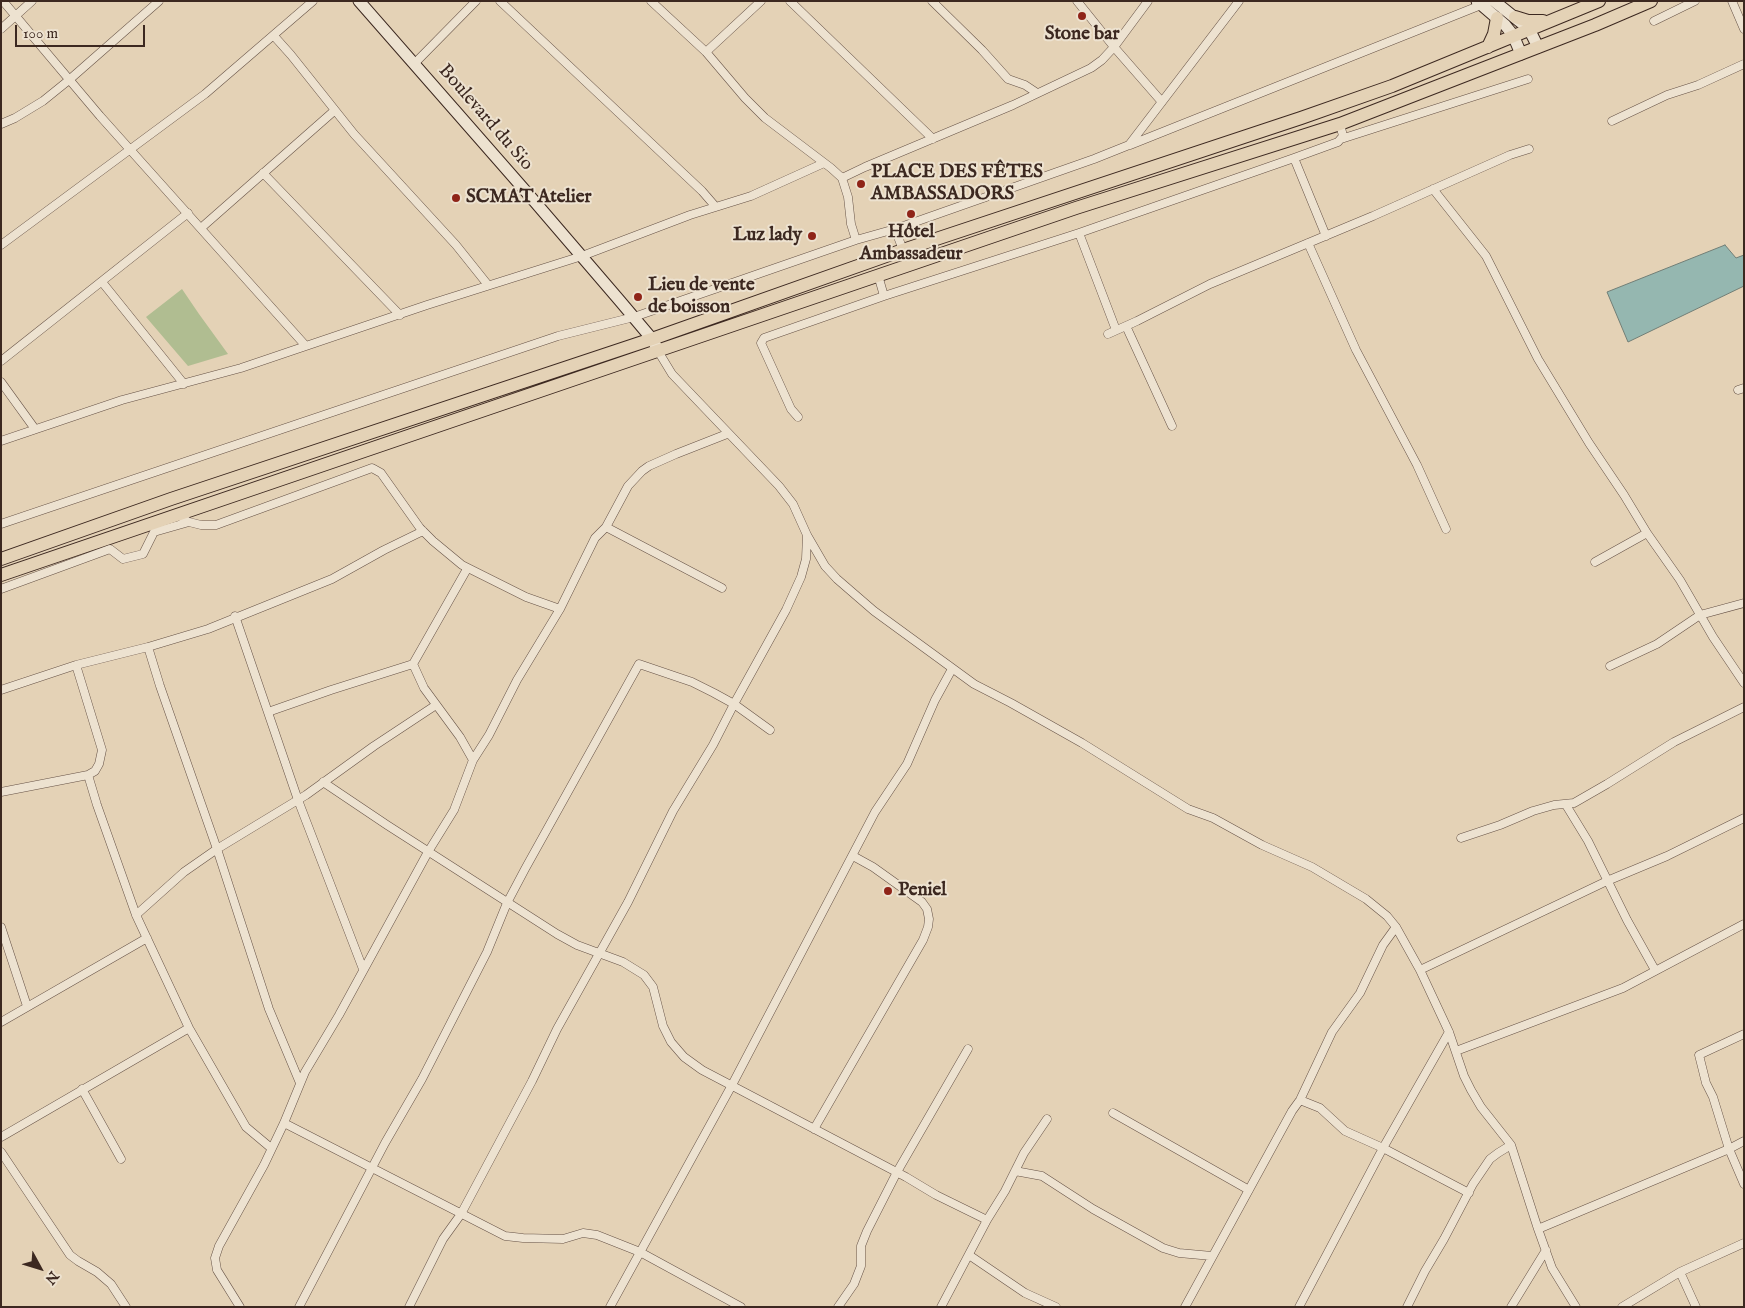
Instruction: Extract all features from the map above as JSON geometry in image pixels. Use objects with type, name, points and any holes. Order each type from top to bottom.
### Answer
[{"type":"main road","points":[[1,559],[189,493],[652,339],[903,250],[1301,118],[1392,86],[1599,1]]},
{"type":"main road","points":[[1,575],[184,518],[417,432],[1076,208],[1340,124],[1651,1]]},
{"type":"main road","points":[[1488,47],[1494,34],[1497,18]]},
{"type":"main road","points":[[1514,18],[1528,21],[1548,21]]},
{"type":"street","points":[[3,1],[69,80],[305,345]]},
{"type":"street","points":[[1,30],[32,1]]},
{"type":"street","points":[[1,124],[43,101],[159,1]]},
{"type":"street","points":[[1,245],[204,94],[313,1]]},
{"type":"street","name":"Boulevard du Sio","points":[[359,1],[582,256],[652,339],[658,351]]},
{"type":"street","points":[[414,64],[476,1]]},
{"type":"street","points":[[500,1],[702,191],[715,206]]},
{"type":"street","points":[[651,1],[706,52],[745,98],[765,118],[842,178],[848,197],[851,224],[856,240]]},
{"type":"street","points":[[706,52],[761,1]]},
{"type":"street","points":[[790,1],[933,139]]},
{"type":"street","points":[[932,1],[982,50],[1008,79],[1025,85],[1037,93]]},
{"type":"street","points":[[1077,1],[1162,102]]},
{"type":"street","points":[[842,178],[988,116],[1091,68],[1102,60],[1114,47],[1148,1]]},
{"type":"street","points":[[1129,145],[1239,1]]},
{"type":"street","points":[[1654,21],[1695,1]]},
{"type":"street","points":[[1732,1],[1744,29]]},
{"type":"street","points":[[1486,2],[1529,29],[1538,47]]},
{"type":"street","points":[[1486,2],[1497,18],[1513,35],[1521,54]]},
{"type":"street","points":[[1,524],[558,336],[634,317],[856,240],[895,229],[1094,159],[1486,2]]},
{"type":"street","points":[[274,36],[334,111],[456,245],[488,285]]},
{"type":"street","points":[[1612,122],[1666,95],[1698,85],[1744,64]]},
{"type":"street","points":[[798,417],[791,409],[761,343],[762,340],[884,296],[1079,233],[1294,158],[1341,139],[1528,79]]},
{"type":"street","points":[[201,228],[334,111]]},
{"type":"street","points":[[1340,124],[1343,136],[1341,139]]},
{"type":"street","points":[[1108,334],[1210,284],[1529,149]]},
{"type":"street","points":[[1294,158],[1326,236]]},
{"type":"street","points":[[1,441],[122,400],[241,368],[305,345],[582,256],[715,206],[751,196],[824,163]]},
{"type":"street","points":[[263,173],[400,315]]},
{"type":"street","points":[[1434,189],[1486,256],[1538,359],[1744,683]]},
{"type":"street","points":[[1,361],[188,213]]},
{"type":"street","points":[[895,229],[903,250]]},
{"type":"street","points":[[1079,233],[1116,330]]},
{"type":"street","points":[[1308,243],[1356,350],[1417,465],[1446,529]]},
{"type":"street","points":[[878,275],[884,296]]},
{"type":"street","points":[[102,282],[184,384]]},
{"type":"street","points":[[1126,326],[1172,426]]},
{"type":"street","points":[[658,351],[672,374],[779,486],[793,504],[825,566],[874,611],[974,684],[1082,743],[1188,809],[1213,818],[1262,845],[1312,867],[1378,907],[1396,927],[1420,970],[1448,1032],[1471,1090],[1481,1106],[1512,1145],[1552,1268],[1576,1307]]},
{"type":"street","points":[[1,382],[35,429]]},
{"type":"street","points":[[240,1307],[217,1270],[215,1258],[219,1246],[264,1165],[284,1123],[300,1082],[340,1015],[363,969],[428,852],[454,810],[473,760],[489,735],[517,680],[560,609],[595,538],[606,527],[628,486],[642,471],[676,454],[728,434]]},
{"type":"street","points":[[1,589],[110,549],[123,559],[143,554],[154,532],[184,518],[201,525],[216,525],[372,468],[380,473],[424,531],[467,569],[526,597],[560,609]]},
{"type":"street","points":[[606,527],[722,588]]},
{"type":"street","points":[[1,690],[76,665],[148,647],[208,629],[235,616],[332,578],[424,531]]},
{"type":"street","points":[[1595,562],[1647,533]]},
{"type":"street","points":[[409,1307],[444,1239],[461,1214],[532,1081],[557,1029],[628,902],[673,811],[713,746],[790,602],[806,559],[808,535]]},
{"type":"street","points":[[268,712],[413,664],[467,569]]},
{"type":"street","points":[[1610,666],[1657,644],[1700,616],[1744,603]]},
{"type":"street","points":[[235,616],[298,800],[363,969]]},
{"type":"street","points":[[148,647],[269,1009],[300,1082]]},
{"type":"street","points":[[413,664],[418,677],[473,760]]},
{"type":"street","points":[[299,1307],[372,1168],[422,1079],[487,952],[507,903],[639,664],[692,682],[734,704],[770,730]]},
{"type":"street","points":[[1,792],[88,775],[95,771],[99,764],[102,750],[76,665]]},
{"type":"street","points":[[610,1307],[732,1086],[875,812],[907,764],[935,700],[952,669]]},
{"type":"street","points":[[136,915],[184,872],[217,849],[298,800],[436,705]]},
{"type":"street","points":[[1461,838],[1500,825],[1532,811],[1574,803],[1674,742],[1744,706]]},
{"type":"street","points":[[88,775],[136,915],[189,1028],[246,1127],[271,1148]]},
{"type":"street","points":[[323,782],[507,903],[577,945],[623,962],[644,975],[653,987],[662,1026],[671,1042],[684,1057],[702,1070],[986,1220]]},
{"type":"street","points":[[1566,805],[1588,841],[1607,881],[1655,970]]},
{"type":"street","points":[[1420,970],[1607,881],[1667,856],[1744,818]]},
{"type":"street","points":[[814,1129],[928,927],[927,909],[922,902],[853,856]]},
{"type":"street","points":[[1456,1051],[1623,988],[1744,924]]},
{"type":"street","points":[[1,927],[27,1006]]},
{"type":"street","points":[[1185,1307],[1292,1111],[1300,1100],[1332,1032],[1360,993],[1383,945],[1396,927]]},
{"type":"street","points":[[1,1022],[146,938]]},
{"type":"street","points":[[1,1137],[189,1028]]},
{"type":"street","points":[[1299,1307],[1383,1148],[1448,1032]]},
{"type":"street","points":[[1744,1034],[1699,1055],[1706,1083],[1713,1097],[1729,1149],[1744,1184]]},
{"type":"street","points":[[838,1307],[854,1284],[861,1266],[861,1246],[867,1231],[897,1172],[968,1049]]},
{"type":"street","points":[[82,1089],[121,1159]]},
{"type":"street","points":[[1300,1100],[1320,1108],[1345,1131],[1383,1148],[1469,1193]]},
{"type":"street","points":[[1113,1113],[1249,1190]]},
{"type":"street","points":[[941,1307],[986,1220],[1016,1171],[1024,1154],[1047,1119]]},
{"type":"street","points":[[284,1123],[506,1236],[563,1238],[583,1233],[597,1235],[640,1252],[741,1307]]},
{"type":"street","points":[[1538,1229],[1744,1141]]},
{"type":"street","points":[[1407,1307],[1425,1270],[1490,1159],[1512,1145]]},
{"type":"street","points":[[1,1152],[70,1255],[97,1272],[111,1284],[126,1307]]},
{"type":"street","points":[[1016,1171],[1042,1176],[1093,1209],[1163,1248],[1178,1253],[1212,1256]]},
{"type":"street","points":[[1622,1307],[1680,1272],[1744,1243]]},
{"type":"street","points":[[1511,1307],[1546,1250]]},
{"type":"street","points":[[968,1255],[1025,1293],[1056,1307]]},
{"type":"street","points":[[1680,1272],[1696,1307]]},
{"type":"green space","points":[[182,289],[228,354],[188,366],[146,317]]},
{"type":"water","points":[[1725,245],[1736,258],[1744,255],[1744,286],[1628,342],[1607,292]]},
{"type":"place","name":"Stone bar","points":[[1082,16]]},
{"type":"place","name":"PLACE DES FÊTES AMBASSADORS","points":[[861,184]]},
{"type":"place","name":"SCMAT Atelier","points":[[456,198]]},
{"type":"place","name":"Hôtel Ambassadeur","points":[[911,214]]},
{"type":"place","name":"Luz lady","points":[[812,236]]},
{"type":"place","name":"Lieu de vente de boisson","points":[[638,297]]},
{"type":"place","name":"Peniel","points":[[888,891]]}]
